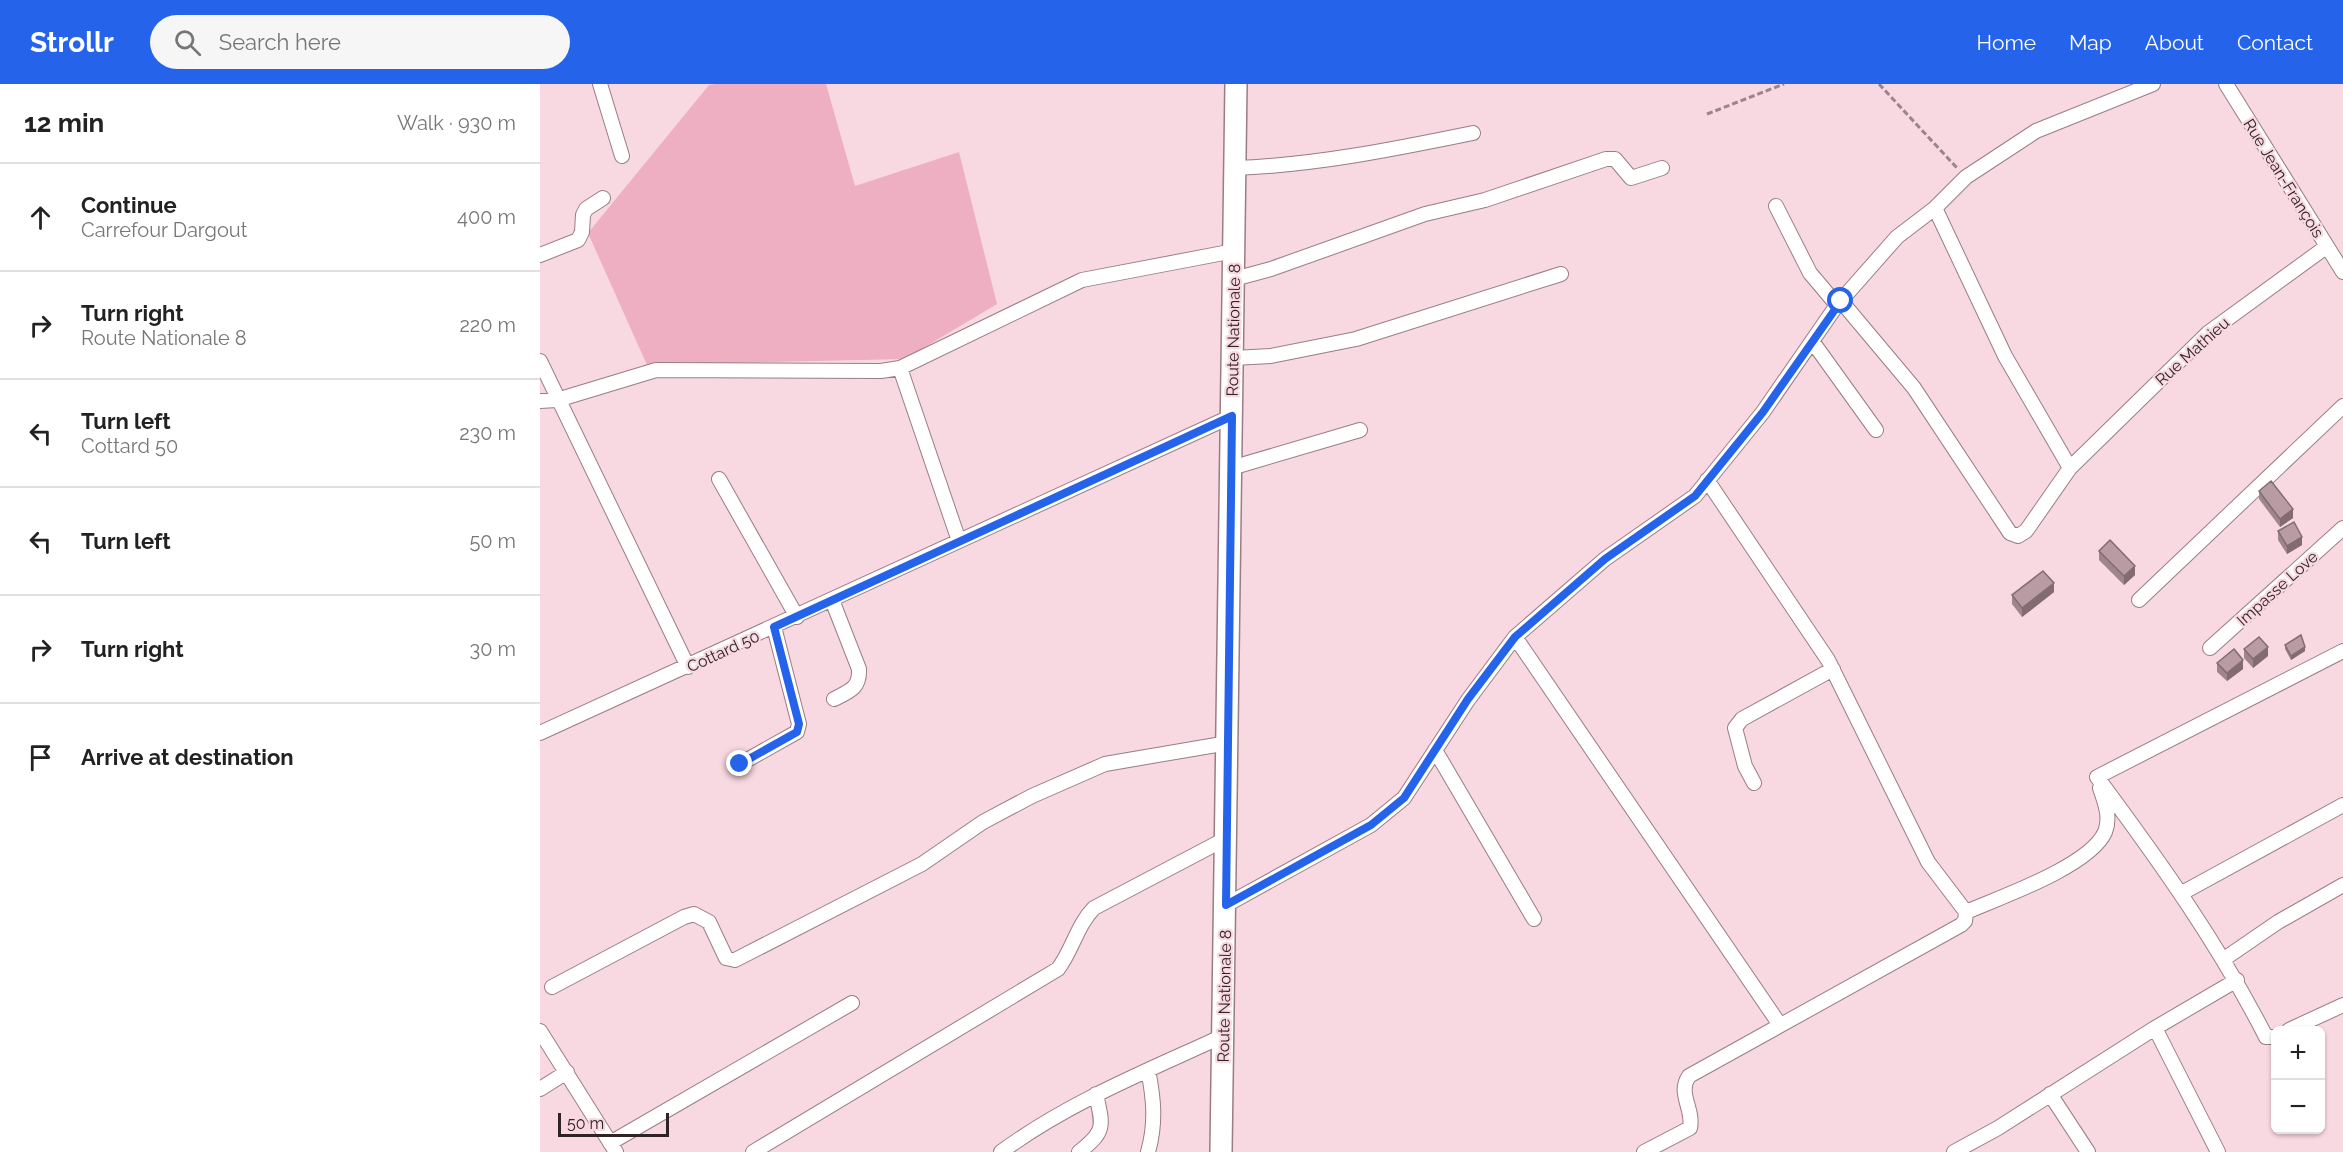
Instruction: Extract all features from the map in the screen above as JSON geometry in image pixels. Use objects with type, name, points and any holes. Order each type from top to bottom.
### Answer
[{"type":"main road","name":"Route Nationale 8","points":[[1221,1152],[1236,84]]},
{"type":"street","points":[[600,84],[622,156]]},
{"type":"street","points":[[1226,905],[1371,825],[1404,798],[1468,699],[1515,637],[1605,559],[1695,496],[1763,412],[1839,303],[1897,237],[1935,208],[1966,177],[2036,131],[2153,84]]},
{"type":"street","name":"Rue Jean-François","points":[[2226,84],[2343,272]]},
{"type":"street","points":[[1235,168],[1276,167],[1473,133]]},
{"type":"street","points":[[1234,279],[1271,269],[1425,214],[1485,200],[1606,159],[1615,159],[1631,178],[1662,168]]},
{"type":"street","points":[[540,255],[578,240],[582,232],[583,215],[586,209],[603,198]]},
{"type":"street","points":[[1776,206],[1810,273],[1839,303]]},
{"type":"street","points":[[1935,208],[2005,356],[2070,468]]},
{"type":"street","name":"Rue Mathieu","points":[[1839,303],[1914,388],[2010,533],[2018,536],[2026,531],[2070,468],[2208,333],[2326,247]]},
{"type":"street","points":[[540,401],[557,399],[656,370],[881,371],[900,368],[1082,280],[1234,250]]},
{"type":"street","points":[[1233,358],[1271,356],[1356,339],[1561,274]]},
{"type":"street","points":[[1812,340],[1876,430]]},
{"type":"street","points":[[540,362],[688,667]]},
{"type":"street","points":[[900,368],[959,541]]},
{"type":"street","points":[[2139,600],[2343,406]]},
{"type":"street","name":"Cottard 50","points":[[540,733],[1232,416]]},
{"type":"street","points":[[1231,468],[1360,430]]},
{"type":"street","points":[[719,479],[797,617]]},
{"type":"street","points":[[1644,1152],[1690,1128],[1690,1114],[1683,1090],[1689,1076],[1961,925],[1965,921],[1966,912],[1928,862],[1891,792],[1833,669],[1707,480]]},
{"type":"street","name":"Impasse Love","points":[[2210,648],[2343,528]]},
{"type":"street","points":[[832,600],[859,669],[859,681],[853,689],[834,699]]},
{"type":"street","points":[[740,764],[797,732],[799,724],[774,627]]},
{"type":"street","points":[[1515,637],[1780,1024]]},
{"type":"street","points":[[2097,777],[2343,651]]},
{"type":"street","points":[[1754,783],[1745,766],[1735,728],[1742,719],[1833,669]]},
{"type":"street","points":[[552,987],[684,917],[694,914],[709,922],[726,958],[735,960],[922,864],[983,822],[1032,795],[1116,761],[1228,743]]},
{"type":"street","points":[[1435,750],[1534,919]]},
{"type":"street","points":[[1966,912],[2070,865],[2097,846],[2105,831],[2108,813],[2097,777]]},
{"type":"street","points":[[2097,777],[2182,892],[2237,980],[2266,1037],[2271,1037]]},
{"type":"street","points":[[2182,892],[2343,805]]},
{"type":"street","points":[[753,1152],[1058,969],[1067,957],[1083,919],[1094,908],[1227,838]]},
{"type":"street","points":[[2224,959],[2278,922],[2343,885]]},
{"type":"street","points":[[1954,1152],[1998,1128],[2155,1028],[2237,980]]},
{"type":"street","points":[[540,1031],[613,1147],[852,1003]]},
{"type":"street","points":[[2298,1026],[2343,1005]]},
{"type":"street","points":[[2155,1028],[2218,1152]]},
{"type":"street","points":[[1001,1152],[1038,1125],[1096,1094],[1224,1035]]},
{"type":"street","points":[[1148,1070],[1154,1098],[1154,1121],[1148,1152]]},
{"type":"street","points":[[540,1089],[567,1072]]},
{"type":"street","points":[[1079,1152],[1101,1132],[1102,1122],[1096,1094]]},
{"type":"street","points":[[2050,1094],[2088,1152]]},
{"type":"path","points":[[1707,114],[1784,84]]},
{"type":"path","points":[[1879,84],[1966,177]]},
{"type":"shaded area","points":[[826,84],[855,186],[959,152],[997,304],[905,359],[647,365],[588,233],[709,85]]},
{"type":"building","points":[[2271,481],[2293,509],[2280,519],[2259,491]]},
{"type":"building","points":[[2294,522],[2302,537],[2287,546],[2278,531]]},
{"type":"building","points":[[2110,540],[2135,566],[2124,576],[2099,551]]},
{"type":"building","points":[[2043,571],[2054,583],[2022,608],[2012,595]]},
{"type":"building","points":[[2301,635],[2305,647],[2291,656],[2285,645]]},
{"type":"building","points":[[2259,637],[2268,647],[2253,659],[2244,649]]},
{"type":"building","points":[[2234,649],[2243,660],[2227,673],[2217,663]]},
{"type":"route","points":[[740,764],[791,737],[797,732],[799,724],[774,627],[1232,416],[1226,905],[1371,825],[1404,798],[1468,699],[1515,637],[1605,559],[1695,496],[1763,412],[1841,301]]}]
